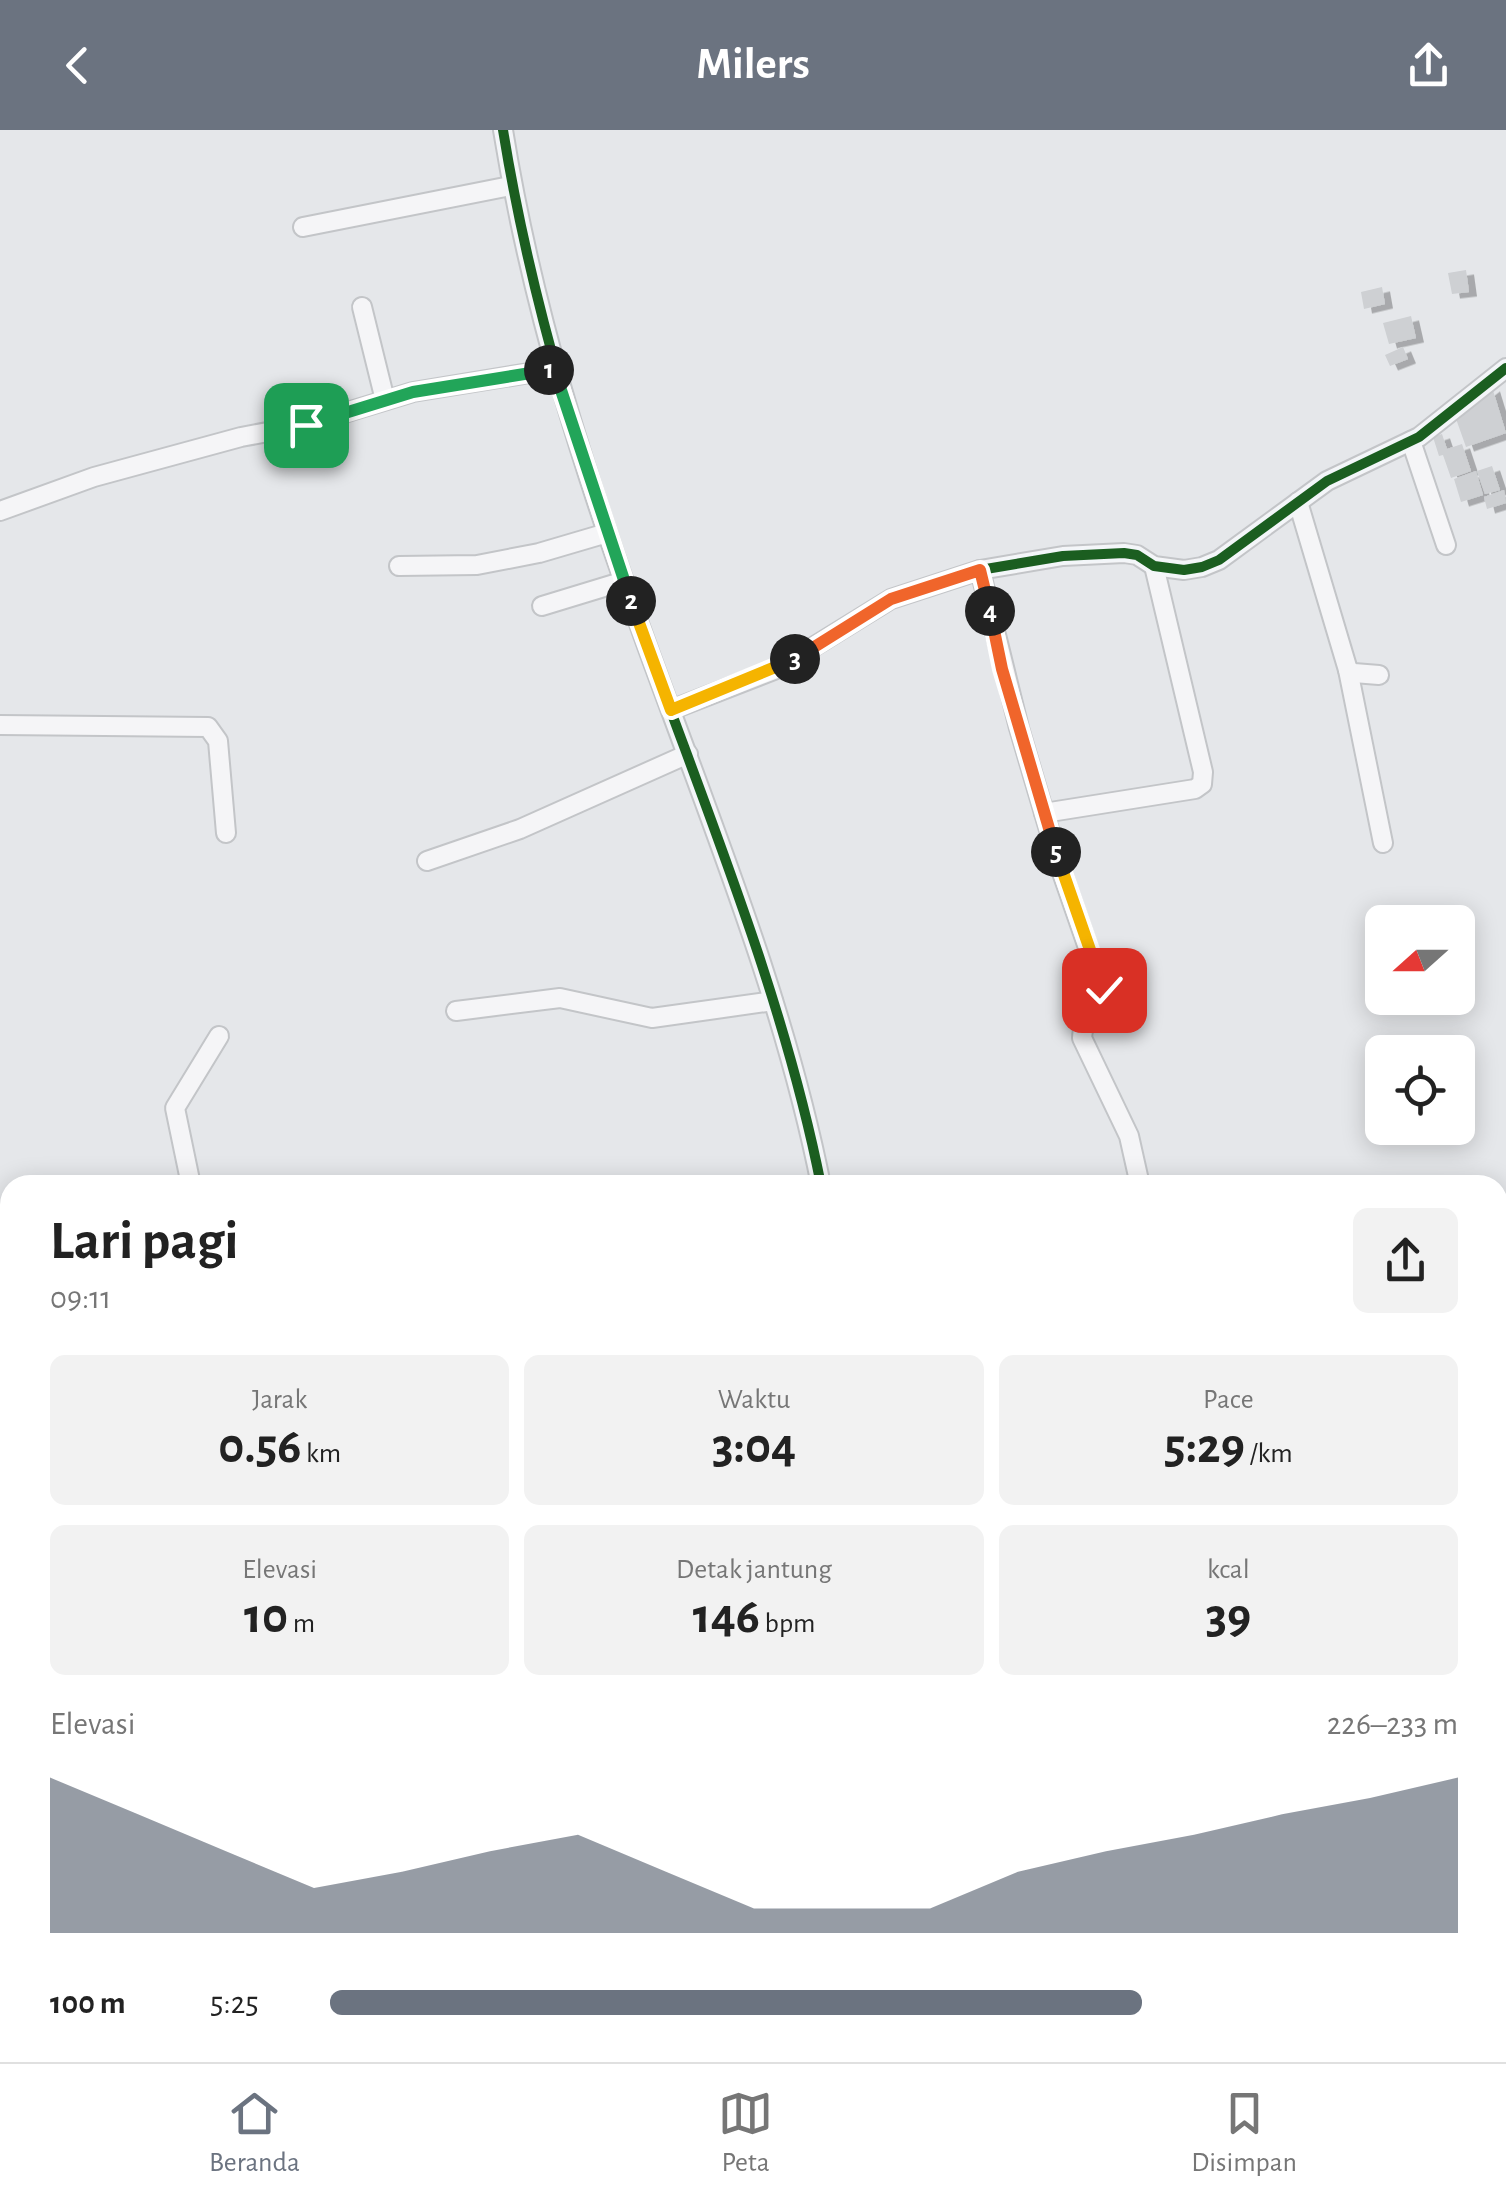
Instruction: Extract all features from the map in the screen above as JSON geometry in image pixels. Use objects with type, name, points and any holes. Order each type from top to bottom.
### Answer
[{"type":"street","points":[[503,130],[510,186],[554,369],[607,533],[747,918],[807,1120],[818,1175]]},
{"type":"street","points":[[304,226],[510,186]]},
{"type":"street","points":[[362,307],[385,400]]},
{"type":"street","points":[[671,710],[779,668],[891,599],[980,570],[1064,556],[1124,552],[1154,566],[1202,568],[1341,473],[1411,441],[1506,368]]},
{"type":"street","points":[[0,511],[94,477],[217,443],[306,425],[413,392],[554,369]]},
{"type":"street","points":[[1411,441],[1446,545]]},
{"type":"street","points":[[1298,502],[1348,670],[1383,843]]},
{"type":"street","points":[[399,566],[477,565],[539,553],[607,533]]},
{"type":"street","points":[[1044,813],[1195,789],[1202,784],[1154,566]]},
{"type":"street","points":[[980,570],[1002,669],[1044,813],[1106,997],[1086,1021],[1082,1038],[1128,1136],[1138,1175]]},
{"type":"street","points":[[542,606],[624,581]]},
{"type":"street","points":[[1348,670],[1354,674],[1378,674]]},
{"type":"street","points":[[0,725],[212,729],[218,740],[226,833]]},
{"type":"street","points":[[428,861],[520,829],[688,754]]},
{"type":"street","points":[[456,1010],[560,998],[652,1018],[773,1002]]},
{"type":"street","points":[[190,1175],[175,1108],[218,1036]]},
{"type":"building","points":[[1466,270],[1469,292],[1452,294],[1448,273]]},
{"type":"building","points":[[1382,287],[1385,304],[1364,309],[1361,292]]},
{"type":"building","points":[[1411,316],[1416,338],[1389,344],[1383,323]]},
{"type":"building","points":[[1403,347],[1408,359],[1390,366],[1385,355]]},
{"type":"building","points":[[1492,387],[1506,433],[1466,447],[1455,416]]},
{"type":"building","points":[[1442,434],[1447,449],[1462,444],[1471,471],[1451,478],[1433,437]]},
{"type":"building","points":[[1492,466],[1500,490],[1485,494],[1477,471]]},
{"type":"building","points":[[1476,471],[1483,495],[1461,502],[1454,479]]},
{"type":"building","points":[[1504,490],[1506,503],[1487,509],[1484,497]]},
{"type":"cycle path","points":[[503,130],[529,262],[582,455],[767,979],[819,1175]]},
{"type":"cycle path","points":[[671,710],[779,668],[891,599],[980,570],[1063,556],[1124,553],[1137,555],[1154,566],[1184,570],[1202,567],[1219,560],[1327,481],[1419,437],[1506,368]]},
{"type":"route","points":[[306,425],[413,392],[554,369],[595,499],[671,710],[779,668],[891,599],[980,570],[1002,669],[1059,864],[1104,990]]}]
